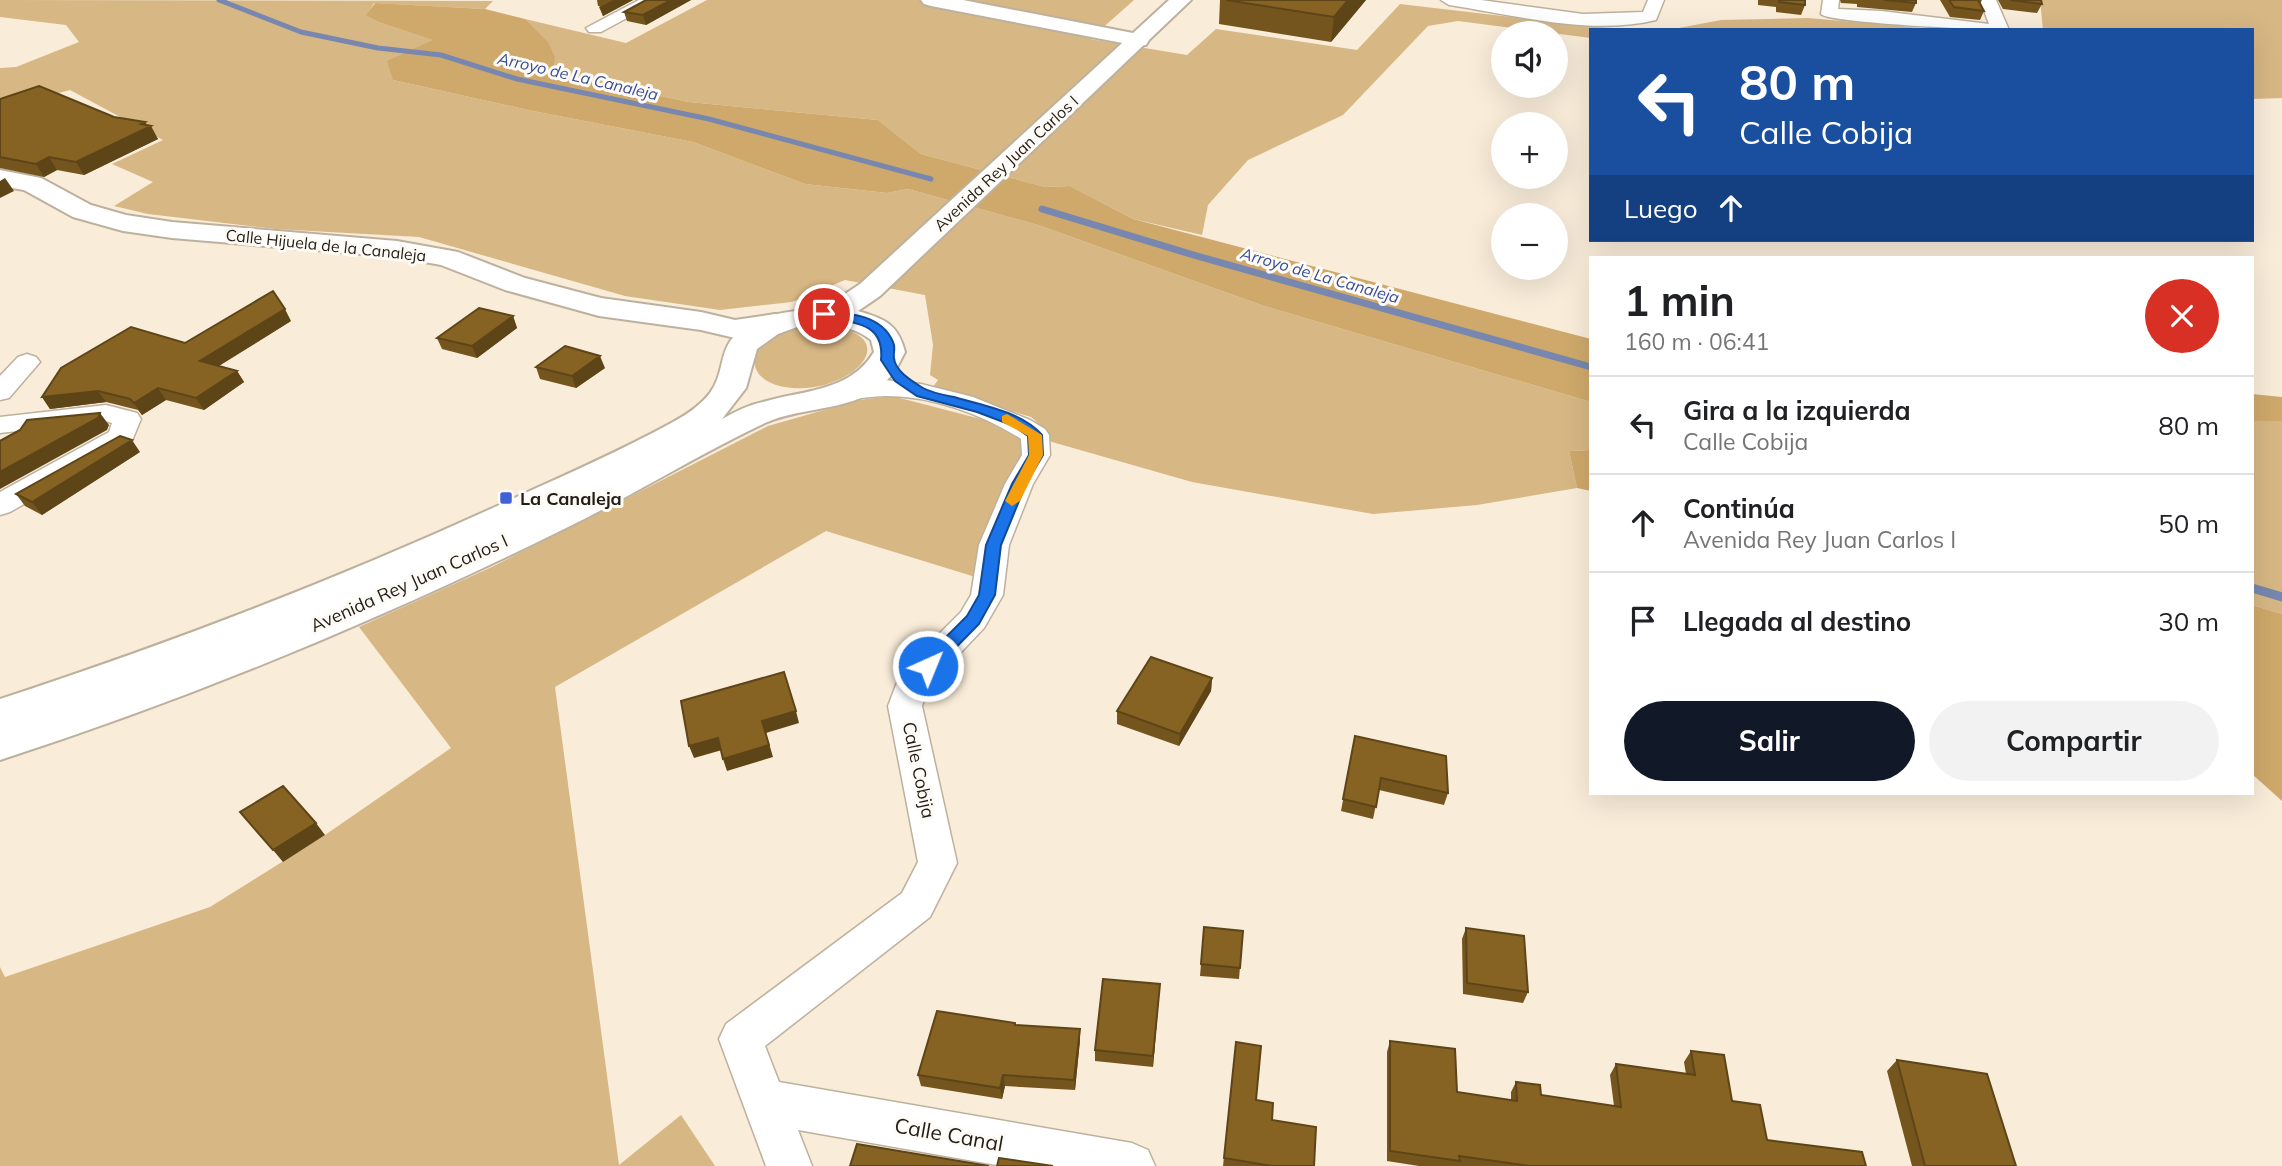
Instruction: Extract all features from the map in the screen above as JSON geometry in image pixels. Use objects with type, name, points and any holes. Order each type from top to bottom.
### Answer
[{"type":"main road","points":[[931,0],[1138,40]]},
{"type":"main road","name":"Avenida Rey Juan Carlos I","points":[[824,314],[848,305],[870,290],[1181,0]]},
{"type":"main road","name":"Avenida Rey Juan Carlos I","points":[[0,743],[118,702],[328,620],[551,520],[764,411],[846,391],[877,374],[884,346],[884,314],[897,295],[1202,0]]},
{"type":"main road","name":"Calle Hijuela de la Canaleja","points":[[0,178],[32,184],[82,211],[123,223],[173,230],[397,248],[447,258],[515,284],[599,307],[701,321],[737,349]]},
{"type":"main road","name":"Avenida Rey Juan Carlos I","points":[[0,716],[161,659],[328,595],[552,496],[654,445],[708,415],[730,388],[737,349],[756,333],[775,323],[824,314],[847,316],[868,323],[884,346]]},
{"type":"main road","name":"Avenida Rey Juan Carlos I","points":[[737,349],[744,386],[760,395],[783,400],[808,401]]},
{"type":"street","points":[[595,28],[652,0]]},
{"type":"street","points":[[1449,0],[1502,4],[1567,16],[1638,21],[1650,16],[1656,0]]},
{"type":"street","points":[[1988,0],[1997,28]]},
{"type":"street","points":[[1830,7],[1981,28]]},
{"type":"street","name":"Calle Cobija","points":[[884,346],[899,378],[922,393]]},
{"type":"street","points":[[0,392],[26,362]]},
{"type":"street","name":"Calle Cobija","points":[[789,1166],[741,1039],[916,905],[937,863],[905,706],[913,681],[973,620],[987,595],[993,545],[1019,484],[1036,455],[1035,435],[1019,423],[982,409],[922,393],[887,388],[846,391]]},
{"type":"street","points":[[0,425],[106,413],[127,419],[121,436],[0,505]]},
{"type":"street","name":"Calle Canal","points":[[767,1102],[1132,1166]]},
{"type":"shaded area","points":[[0,0],[493,1],[485,9],[374,3],[367,15],[378,22],[434,40],[393,80],[693,142],[805,184],[887,193],[908,189],[1038,225],[1264,306],[1589,401],[1589,450],[1569,451],[1577,488],[1477,505],[1373,514],[1192,482],[1045,440],[1046,430],[1031,417],[933,387],[938,380],[930,375],[933,345],[925,295],[845,280],[792,302],[720,310],[625,296],[419,237],[276,229],[148,214],[114,206],[153,182],[112,164],[163,140],[70,90],[0,109],[0,68],[16,67],[79,42],[66,25],[0,17]]},
{"type":"shaded area","points":[[707,0],[1134,0],[1090,39],[1187,55],[1216,29],[1357,50],[1400,4],[1545,21],[1491,21],[1491,25],[1458,21],[1428,26],[1343,115],[1248,160],[1208,205],[1202,235],[1133,219],[1070,186],[1045,187],[921,154],[878,120],[689,102],[552,73],[525,19],[626,43]]},
{"type":"shaded area","points":[[2040,0],[2282,0],[2282,98],[2254,99],[2254,28],[2043,28]]},
{"type":"shaded area","points":[[375,3],[485,9],[525,19],[548,42],[555,57],[552,73],[689,102],[878,120],[921,154],[1045,187],[1070,186],[1133,219],[1589,338],[1589,401],[1264,306],[1038,225],[908,189],[887,193],[805,184],[693,142],[393,80],[387,61],[433,40],[378,22],[366,15]]},
{"type":"shaded area","points":[[1808,18],[1920,28],[1679,28],[1721,20]]},
{"type":"shaded area","points":[[1568,24],[1613,28],[1589,28],[1589,38],[1568,35]]},
{"type":"shaded area","points":[[820,325],[848,330],[863,340],[867,351],[862,363],[849,374],[830,383],[808,388],[774,384],[759,374],[755,360],[763,344],[784,332]]},
{"type":"shaded area","points":[[2254,394],[2282,397],[2282,421],[2254,421]]},
{"type":"shaded area","points":[[892,396],[1008,426],[1018,432],[1027,451],[982,579],[826,531],[555,687],[619,1165],[681,1115],[715,1166],[0,1166],[0,967],[5,977],[210,907],[325,835],[451,748],[359,627],[494,566],[768,426],[859,400]]},
{"type":"shaded area","points":[[2254,421],[2282,421],[2282,614],[2254,606]]},
{"type":"shaded area","points":[[1589,450],[1589,491],[1577,488],[1569,451]]},
{"type":"shaded area","points":[[2254,606],[2282,614],[2282,801],[2254,776]]},
{"type":"building","points":[[646,0],[671,0],[643,15],[624,12]]},
{"type":"building","points":[[1226,0],[1348,0],[1334,17]]},
{"type":"building","points":[[1805,0],[1805,5],[1779,2]]},
{"type":"building","points":[[1884,0],[1916,0],[1916,3]]},
{"type":"building","points":[[1949,0],[1978,0],[1984,11],[1954,7]]},
{"type":"building","points":[[2010,0],[2041,0],[2042,4]]},
{"type":"building","points":[[39,86],[114,117],[145,122],[141,124],[151,126],[76,162],[49,157],[36,164],[0,157],[0,99]]},
{"type":"building","points":[[273,291],[285,309],[200,361],[237,371],[196,398],[158,388],[134,403],[130,399],[98,391],[42,397],[61,368],[131,327],[185,343]]},
{"type":"building","points":[[479,308],[513,316],[472,346],[437,338]]},
{"type":"building","points":[[565,346],[600,356],[572,376],[536,367]]},
{"type":"building","points":[[100,413],[98,418],[0,472],[0,441],[20,430],[27,420]]},
{"type":"building","points":[[120,436],[132,440],[32,502],[16,494]]},
{"type":"building","points":[[1151,657],[1212,678],[1180,734],[1117,711]]},
{"type":"building","points":[[784,672],[796,711],[762,721],[769,745],[723,759],[718,738],[689,746],[681,701]]},
{"type":"building","points":[[1355,736],[1446,756],[1448,793],[1381,778],[1376,807],[1343,799]]},
{"type":"building","points":[[283,786],[316,823],[273,850],[240,812]]},
{"type":"building","points":[[1204,927],[1243,931],[1240,968],[1201,964]]},
{"type":"building","points":[[1466,928],[1524,936],[1528,992],[1467,983]]},
{"type":"building","points":[[1103,979],[1160,984],[1153,1056],[1095,1050]]},
{"type":"building","points":[[937,1011],[1015,1025],[1080,1029],[1074,1080],[1003,1075],[1000,1088],[918,1075]]},
{"type":"building","points":[[1390,1041],[1455,1049],[1457,1092],[1517,1101],[1516,1082],[1540,1085],[1541,1095],[1621,1107],[1616,1064],[1695,1075],[1691,1051],[1724,1055],[1732,1101],[1760,1105],[1767,1140],[1862,1152],[1866,1166],[1530,1166],[1459,1156],[1460,1161],[1390,1151]]},
{"type":"building","points":[[1236,1042],[1261,1046],[1256,1100],[1273,1103],[1272,1120],[1316,1127],[1314,1166],[1272,1166],[1224,1158]]},
{"type":"building","points":[[1897,1060],[1987,1074],[2016,1166],[1925,1166]]},
{"type":"building","points":[[857,1144],[989,1166],[850,1166]]},
{"type":"building","points":[[999,1158],[1053,1166],[997,1166]]},
{"type":"waterway","name":"Arroyo de La Canaleja","points":[[219,0],[301,32],[378,48],[441,55],[517,79],[709,119],[931,179]]},
{"type":"waterway","name":"Arroyo de La Canaleja","points":[[1042,209],[1197,256],[1589,366]]},
{"type":"waterway","name":"Arroyo de La Canaleja","points":[[2254,589],[2282,597]]},
{"type":"slow traffic","points":[[1007,419],[1019,423],[1035,435],[1036,455],[1012,501]]},
{"type":"place","name":"La Canaleja","points":[[506,498]]},
{"type":"route","points":[[824,314],[847,316],[868,323],[882,332],[889,345],[887,360],[899,378],[922,393],[982,409],[1019,423],[1035,435],[1036,455],[1019,484],[993,545],[987,595],[973,620],[928,666]]}]
